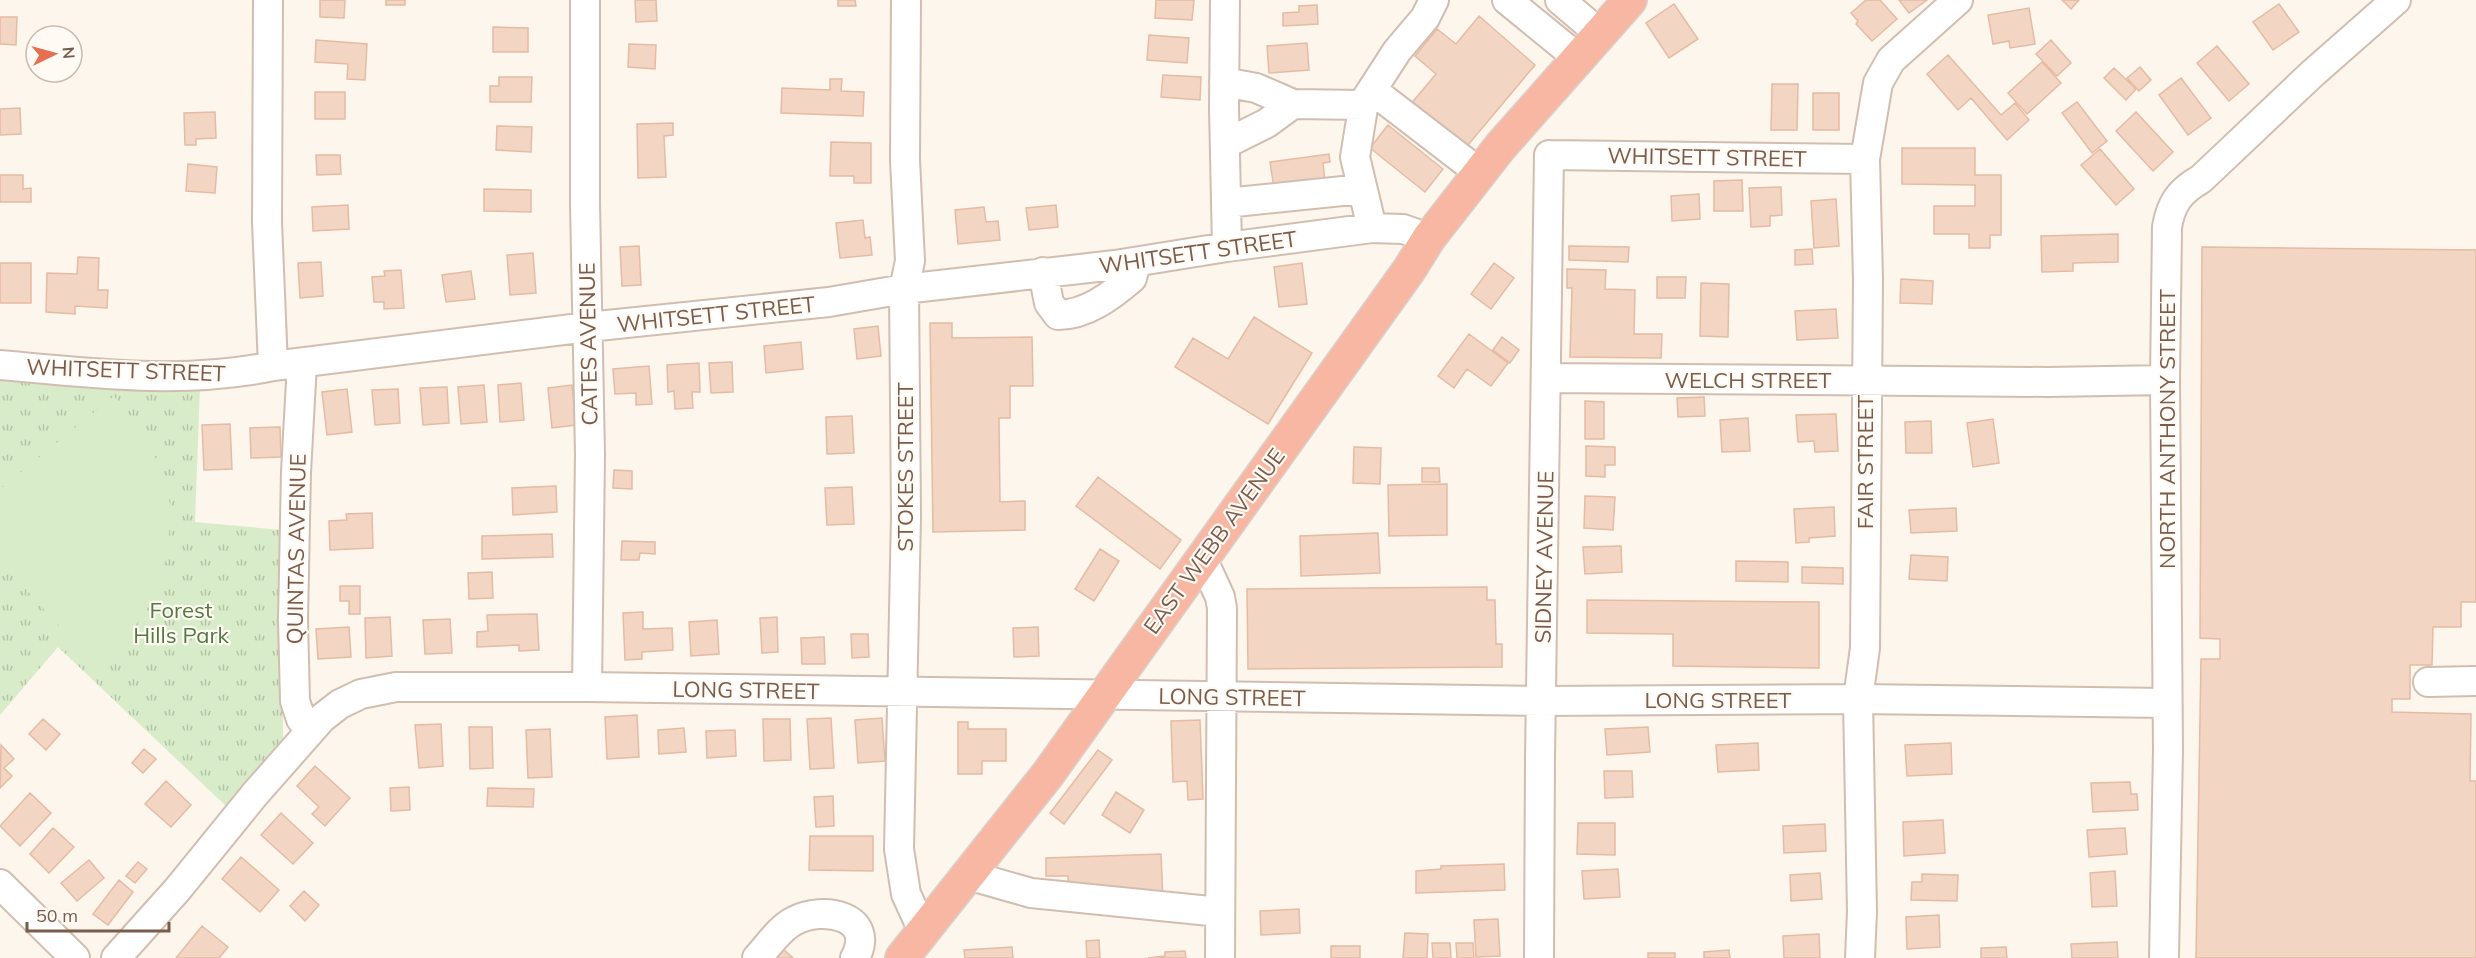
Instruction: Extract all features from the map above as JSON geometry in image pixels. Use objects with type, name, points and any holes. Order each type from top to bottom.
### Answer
[{"type":"highway","name":"EAST WEBB AVENUE","points":[[902,958],[1048,774],[1159,616],[1203,560],[1409,270],[1429,238],[1522,122],[1630,0]]},
{"type":"street","points":[[268,0],[267,222],[273,366]]},
{"type":"street","name":"CATES AVENUE","points":[[585,0],[585,203],[591,454],[587,687]]},
{"type":"street","name":"STOKES STREET","points":[[906,0],[906,160],[910,261],[904,289],[906,516],[899,849],[906,894],[923,931]]},
{"type":"street","points":[[1225,0],[1227,247]]},
{"type":"street","points":[[1359,230],[1362,189],[1355,157],[1368,97],[1396,51],[1425,18],[1434,0]]},
{"type":"street","points":[[1507,0],[1578,58]]},
{"type":"street","points":[[1560,0],[1599,33]]},
{"type":"street","name":"FAIR STREET","points":[[1860,958],[1862,912],[1858,699],[1865,648],[1868,279],[1865,159],[1878,83],[1884,70],[1958,0]]},
{"type":"street","name":"NORTH ANTHONY STREET","points":[[2164,958],[2169,750],[2166,380],[2167,227],[2170,212],[2178,196],[2186,188],[2201,179],[2312,74],[2396,0]]},
{"type":"street","points":[[1224,82],[1256,88],[1293,104],[1368,97],[1480,173]]},
{"type":"street","points":[[1225,144],[1267,123],[1293,104]]},
{"type":"street","points":[[1522,122],[1549,155]]},
{"type":"street","name":"WHITSETT STREET","points":[[1549,155],[1865,159]]},
{"type":"street","name":"SIDNEY AVENUE","points":[[1539,958],[1549,155]]},
{"type":"street","points":[[1226,203],[1362,189]]},
{"type":"street","points":[[1331,192],[1340,209],[1359,230]]},
{"type":"street","name":"WHITSETT STREET","points":[[0,365],[85,372],[203,376],[238,374],[273,366],[588,327],[829,302],[904,289],[1136,262],[1227,247],[1359,230],[1403,229],[1429,238]]},
{"type":"street","points":[[1043,272],[1049,303],[1058,315],[1072,315],[1097,303],[1132,278],[1136,262]]},
{"type":"street","name":"QUINTAS AVENUE","points":[[302,363],[296,472],[293,620],[295,701],[301,719],[310,730]]},
{"type":"street","name":"WELCH STREET","points":[[1547,378],[2048,382],[2166,380]]},
{"type":"street","points":[[1203,560],[1220,597],[1222,608],[1220,958]]},
{"type":"street","points":[[2428,681],[2476,681]]},
{"type":"street","name":"LONG STREET","points":[[116,958],[177,890],[310,730],[340,704],[361,694],[384,689],[587,687],[1541,701],[1858,699],[2167,703]]},
{"type":"street","points":[[968,875],[1030,892],[1220,912]]},
{"type":"street","points":[[0,884],[75,958]]},
{"type":"street","points":[[758,958],[791,922],[816,913],[840,916],[857,928],[861,938],[855,958]]},
{"type":"green space","name":"Forest Hills Park","points":[[0,379],[200,387],[195,522],[282,530],[283,748],[228,808],[58,647],[0,715]]},
{"type":"green space","points":[[114,396],[145,434],[163,475],[172,512],[164,572],[147,609],[127,638],[92,663],[0,560],[0,489]]},
{"type":"building","points":[[320,0],[345,0],[344,18],[320,17]]},
{"type":"building","points":[[386,0],[405,0],[405,5],[386,5]]},
{"type":"building","points":[[635,0],[656,0],[657,21],[636,22]]},
{"type":"building","points":[[838,0],[855,0],[856,6],[838,6]]},
{"type":"building","points":[[1156,0],[1194,0],[1192,20],[1155,18]]},
{"type":"building","points":[[1866,0],[1880,0],[1897,19],[1872,41],[1856,24],[1858,21],[1851,13]]},
{"type":"building","points":[[1899,0],[1927,0],[1909,13]]},
{"type":"building","points":[[2062,0],[2079,0],[2071,9]]},
{"type":"building","points":[[1674,4],[1698,39],[1669,58],[1646,23]]},
{"type":"building","points":[[2279,4],[2299,32],[2273,50],[2253,22]]},
{"type":"building","points":[[1317,5],[1318,24],[1283,26],[1283,13],[1299,12],[1299,6]]},
{"type":"building","points":[[2029,8],[2035,44],[2010,48],[2009,41],[1993,44],[1988,15]]},
{"type":"building","points":[[1479,16],[1535,65],[1463,151],[1410,105],[1436,74],[1415,56],[1437,29],[1456,44]]},
{"type":"building","points":[[0,17],[17,17],[16,45],[0,44]]},
{"type":"building","points":[[493,27],[528,28],[528,52],[493,52]]},
{"type":"building","points":[[1149,35],[1189,38],[1187,63],[1147,60]]},
{"type":"building","points":[[316,40],[367,44],[365,80],[347,79],[348,64],[315,62]]},
{"type":"building","points":[[2051,40],[2071,63],[2057,76],[2036,54]]},
{"type":"building","points":[[1307,43],[1309,70],[1269,73],[1267,46]]},
{"type":"building","points":[[629,44],[656,45],[655,69],[628,67]]},
{"type":"building","points":[[2217,46],[2249,84],[2229,101],[2197,63]]},
{"type":"building","points":[[1948,55],[2001,115],[2015,103],[2029,120],[2007,140],[1971,98],[1958,110],[1927,74]]},
{"type":"building","points":[[2042,62],[2061,83],[2027,114],[2008,93]]},
{"type":"building","points":[[2140,67],[2151,80],[2139,91],[2127,78]]},
{"type":"building","points":[[2114,68],[2136,89],[2126,100],[2104,78]]},
{"type":"building","points":[[1163,75],[1201,77],[1200,100],[1161,97]]},
{"type":"building","points":[[499,77],[532,77],[531,102],[490,102],[490,86],[499,86]]},
{"type":"building","points":[[2181,78],[2211,118],[2188,135],[2159,95]]},
{"type":"building","points":[[830,79],[842,79],[841,91],[864,92],[863,116],[781,113],[782,88],[830,90]]},
{"type":"building","points":[[1772,84],[1798,84],[1797,130],[1771,130]]},
{"type":"building","points":[[315,92],[345,92],[345,119],[315,119]]},
{"type":"building","points":[[1813,93],[1839,93],[1839,130],[1813,130]]},
{"type":"building","points":[[2077,102],[2107,141],[2092,153],[2062,113]]},
{"type":"building","points":[[20,108],[21,134],[0,135],[0,109]]},
{"type":"building","points":[[215,112],[216,138],[196,139],[196,145],[185,145],[184,113]]},
{"type":"building","points":[[2136,112],[2173,152],[2153,171],[2116,131]]},
{"type":"building","points":[[673,123],[673,135],[664,136],[666,177],[638,178],[637,124]]},
{"type":"building","points":[[1388,125],[1443,169],[1425,192],[1370,148]]},
{"type":"building","points":[[497,126],[532,127],[531,152],[496,150]]},
{"type":"building","points":[[831,142],[871,143],[871,183],[854,183],[854,176],[830,176]]},
{"type":"building","points":[[1902,148],[1975,148],[1975,175],[2001,175],[2001,235],[1990,235],[1990,248],[1969,248],[1969,234],[1934,234],[1934,206],[1975,206],[1975,185],[1902,184]]},
{"type":"building","points":[[2100,149],[2134,189],[2116,205],[2081,165]]},
{"type":"building","points":[[1329,154],[1330,162],[1323,163],[1325,182],[1274,188],[1270,162]]},
{"type":"building","points":[[316,155],[340,155],[341,174],[317,175]]},
{"type":"building","points":[[188,164],[217,167],[215,193],[186,191]]},
{"type":"building","points":[[0,175],[23,175],[23,189],[31,188],[31,202],[0,202]]},
{"type":"building","points":[[1742,180],[1743,211],[1714,211],[1714,181]]},
{"type":"building","points":[[1781,187],[1782,215],[1770,216],[1770,226],[1751,227],[1749,188]]},
{"type":"building","points":[[484,189],[531,190],[531,212],[484,211]]},
{"type":"building","points":[[1699,194],[1700,219],[1672,221],[1671,196]]},
{"type":"building","points":[[1836,199],[1839,246],[1814,248],[1811,201]]},
{"type":"building","points":[[348,205],[349,229],[313,231],[312,207]]},
{"type":"building","points":[[1056,205],[1058,227],[1029,230],[1026,208]]},
{"type":"building","points":[[984,207],[986,222],[998,221],[1000,240],[958,244],[955,210]]},
{"type":"building","points":[[863,220],[865,238],[870,237],[872,255],[840,258],[836,223]]},
{"type":"building","points":[[2118,234],[2118,262],[2073,263],[2073,271],[2042,272],[2041,236]]},
{"type":"building","points":[[639,246],[641,285],[622,286],[620,247]]},
{"type":"building","points":[[1569,246],[1629,247],[1628,262],[1569,260]]},
{"type":"building","points":[[2202,247],[2476,250],[2476,602],[2461,602],[2461,627],[2433,627],[2432,665],[2410,665],[2410,699],[2392,699],[2392,712],[2471,714],[2470,781],[2476,781],[2476,958],[2196,958],[2201,659],[2220,659],[2220,639],[2200,638]]},
{"type":"building","points":[[1812,249],[1813,264],[1795,265],[1795,250]]},
{"type":"building","points":[[533,253],[536,293],[510,295],[507,255]]},
{"type":"building","points":[[78,257],[99,258],[98,290],[108,290],[107,308],[75,306],[75,314],[46,312],[47,273],[77,274]]},
{"type":"building","points":[[321,262],[323,296],[300,298],[298,263]]},
{"type":"building","points":[[0,263],[31,263],[31,303],[0,303]]},
{"type":"building","points":[[1302,263],[1307,304],[1279,307],[1274,267]]},
{"type":"building","points":[[1494,263],[1514,278],[1491,309],[1471,294]]},
{"type":"building","points":[[1567,269],[1606,270],[1605,289],[1635,290],[1634,334],[1662,334],[1661,358],[1570,357],[1572,288],[1567,288]]},
{"type":"building","points":[[401,270],[404,308],[384,309],[384,302],[374,302],[372,277],[385,276],[384,271]]},
{"type":"building","points":[[471,271],[475,299],[446,302],[442,275]]},
{"type":"building","points":[[1657,277],[1686,277],[1685,298],[1657,298]]},
{"type":"building","points":[[1901,279],[1933,281],[1932,304],[1900,303]]},
{"type":"building","points":[[1701,283],[1729,284],[1728,337],[1700,336]]},
{"type":"building","points":[[1836,309],[1838,338],[1797,340],[1795,311]]},
{"type":"building","points":[[1254,317],[1312,353],[1268,424],[1175,367],[1193,338],[1228,359]]},
{"type":"building","points":[[930,323],[952,323],[952,338],[1032,337],[1033,386],[1010,386],[1010,418],[999,418],[1000,502],[1025,501],[1025,530],[933,532]]},
{"type":"building","points":[[878,326],[881,356],[857,359],[854,329]]},
{"type":"building","points":[[1469,334],[1508,363],[1491,386],[1467,369],[1454,388],[1438,376]]},
{"type":"building","points":[[1502,337],[1519,350],[1510,363],[1493,350]]},
{"type":"building","points":[[801,342],[803,369],[766,373],[764,346]]},
{"type":"building","points":[[732,362],[733,392],[711,393],[709,363]]},
{"type":"building","points":[[699,363],[700,392],[692,392],[693,408],[675,409],[674,391],[668,392],[667,365]]},
{"type":"building","points":[[649,366],[652,404],[636,405],[636,393],[615,394],[613,369]]},
{"type":"building","points":[[521,383],[524,420],[500,422],[498,385]]},
{"type":"building","points":[[484,385],[487,422],[461,424],[458,387]]},
{"type":"building","points":[[572,385],[576,425],[552,428],[548,388]]},
{"type":"building","points":[[447,387],[449,423],[423,425],[420,388]]},
{"type":"building","points":[[347,389],[352,432],[327,435],[322,392]]},
{"type":"building","points":[[398,389],[400,423],[375,425],[372,390]]},
{"type":"building","points":[[1704,397],[1705,416],[1678,417],[1677,398]]},
{"type":"building","points":[[1585,401],[1604,402],[1604,439],[1585,439]]},
{"type":"building","points":[[1836,414],[1838,451],[1815,452],[1814,441],[1798,442],[1796,415]]},
{"type":"building","points":[[852,416],[854,453],[827,454],[826,417]]},
{"type":"building","points":[[1748,418],[1750,451],[1722,452],[1720,420]]},
{"type":"building","points":[[1993,419],[1999,463],[1973,467],[1967,423]]},
{"type":"building","points":[[1931,421],[1932,453],[1906,453],[1905,422]]},
{"type":"building","points":[[230,424],[232,469],[204,470],[202,425]]},
{"type":"building","points":[[280,427],[281,457],[251,458],[250,428]]},
{"type":"building","points":[[1586,446],[1615,447],[1615,465],[1605,465],[1605,477],[1586,476]]},
{"type":"building","points":[[1354,447],[1381,448],[1380,484],[1353,483]]},
{"type":"building","points":[[1422,468],[1439,468],[1440,482],[1422,482]]},
{"type":"building","points":[[614,470],[632,471],[632,489],[613,488]]},
{"type":"building","points":[[1098,477],[1181,540],[1160,569],[1076,506]]},
{"type":"building","points":[[1447,484],[1447,535],[1389,536],[1388,485]]},
{"type":"building","points":[[556,486],[557,512],[513,515],[512,488]]},
{"type":"building","points":[[852,487],[854,524],[827,525],[825,488]]},
{"type":"building","points":[[1585,496],[1615,497],[1613,530],[1584,528]]},
{"type":"building","points":[[1834,507],[1835,536],[1809,538],[1809,542],[1796,543],[1794,509]]},
{"type":"building","points":[[1956,508],[1957,531],[1911,533],[1909,510]]},
{"type":"building","points":[[372,513],[373,548],[330,550],[329,521],[347,520],[346,514]]},
{"type":"building","points":[[1378,533],[1380,573],[1301,576],[1300,536]]},
{"type":"building","points":[[552,534],[553,557],[482,559],[482,536]]},
{"type":"building","points":[[622,541],[655,542],[655,554],[640,553],[639,560],[621,560]]},
{"type":"building","points":[[1621,546],[1622,572],[1585,574],[1583,547]]},
{"type":"building","points":[[1100,549],[1119,561],[1094,601],[1075,589]]},
{"type":"building","points":[[1911,555],[1948,557],[1947,581],[1909,579]]},
{"type":"building","points":[[1736,561],[1788,562],[1788,582],[1736,581]]},
{"type":"building","points":[[1802,567],[1843,568],[1843,584],[1802,583]]},
{"type":"building","points":[[492,572],[493,598],[469,599],[468,573]]},
{"type":"building","points":[[340,586],[360,586],[360,614],[349,614],[349,601],[340,601]]},
{"type":"building","points":[[1487,587],[1487,600],[1495,600],[1496,644],[1502,644],[1502,667],[1248,669],[1247,589]]},
{"type":"building","points":[[1587,600],[1819,602],[1819,668],[1673,666],[1673,634],[1587,633]]},
{"type":"building","points":[[643,612],[643,629],[672,628],[673,650],[642,652],[642,659],[625,660],[623,613]]},
{"type":"building","points":[[537,614],[539,650],[519,651],[519,645],[477,647],[477,632],[488,631],[487,615]]},
{"type":"building","points":[[390,617],[392,656],[366,658],[365,618]]},
{"type":"building","points":[[777,617],[778,652],[762,653],[760,618]]},
{"type":"building","points":[[450,619],[452,653],[425,654],[423,620]]},
{"type":"building","points":[[717,620],[719,654],[691,656],[689,622]]},
{"type":"building","points":[[349,627],[351,657],[318,659],[316,629]]},
{"type":"building","points":[[1038,627],[1039,656],[1014,657],[1013,628]]},
{"type":"building","points":[[851,634],[868,634],[869,657],[852,658]]},
{"type":"building","points":[[824,637],[825,664],[802,664],[801,638]]},
{"type":"building","points":[[637,715],[639,757],[607,759],[605,717]]},
{"type":"building","points":[[831,718],[834,768],[810,769],[807,719]]},
{"type":"building","points":[[882,718],[885,761],[858,763],[855,720]]},
{"type":"building","points":[[43,719],[60,734],[46,750],[29,734]]},
{"type":"building","points":[[763,719],[790,719],[791,760],[764,761]]},
{"type":"building","points":[[1200,720],[1203,799],[1188,800],[1187,781],[1173,782],[1171,721]]},
{"type":"building","points":[[958,722],[968,722],[968,729],[1006,729],[1006,761],[982,761],[982,774],[958,774]]},
{"type":"building","points":[[441,724],[443,766],[419,768],[415,725]]},
{"type":"building","points":[[469,727],[492,727],[493,768],[470,769]]},
{"type":"building","points":[[1648,727],[1650,752],[1607,755],[1605,729]]},
{"type":"building","points":[[684,728],[686,752],[659,754],[658,730]]},
{"type":"building","points":[[550,729],[552,777],[528,778],[526,730]]},
{"type":"building","points":[[735,730],[736,756],[707,758],[706,731]]},
{"type":"building","points":[[1758,743],[1759,770],[1718,772],[1716,745]]},
{"type":"building","points":[[1951,743],[1952,774],[1907,776],[1905,745]]},
{"type":"building","points":[[1,745],[14,759],[4,768],[12,776],[0,788]]},
{"type":"building","points":[[144,749],[156,759],[143,773],[132,763]]},
{"type":"building","points":[[1098,750],[1112,760],[1064,824],[1050,813]]},
{"type":"building","points":[[315,766],[350,798],[325,826],[312,814],[319,807],[297,786]]},
{"type":"building","points":[[1604,771],[1632,771],[1633,797],[1605,798]]},
{"type":"building","points":[[166,781],[191,805],[171,827],[145,804]]},
{"type":"building","points":[[2130,782],[2131,794],[2137,794],[2138,810],[2093,812],[2091,783]]},
{"type":"building","points":[[409,787],[410,810],[391,811],[390,788]]},
{"type":"building","points":[[488,788],[534,789],[533,807],[487,806]]},
{"type":"building","points":[[1116,792],[1144,810],[1130,833],[1102,815]]},
{"type":"building","points":[[30,793],[51,813],[20,846],[0,826]]},
{"type":"building","points":[[833,796],[834,826],[816,827],[814,797]]},
{"type":"building","points":[[281,813],[313,843],[293,864],[261,835]]},
{"type":"building","points":[[1943,820],[1945,853],[1904,856],[1903,822]]},
{"type":"building","points":[[1578,823],[1615,823],[1615,855],[1577,854]]},
{"type":"building","points":[[1825,824],[1826,851],[1784,853],[1783,826]]},
{"type":"building","points":[[53,828],[74,847],[49,873],[30,854]]},
{"type":"building","points":[[2125,828],[2127,854],[2089,857],[2087,830]]},
{"type":"building","points":[[810,836],[873,836],[873,871],[809,870]]},
{"type":"building","points":[[1161,854],[1163,901],[1068,892],[1068,876],[1046,876],[1046,858]]},
{"type":"building","points":[[241,857],[279,890],[260,912],[222,879]]},
{"type":"building","points":[[89,860],[104,878],[77,901],[61,883]]},
{"type":"building","points":[[138,862],[147,869],[135,883],[126,876]]},
{"type":"building","points":[[1504,864],[1505,890],[1416,893],[1416,871],[1441,869],[1441,866]]},
{"type":"building","points":[[1618,869],[1620,897],[1584,899],[1582,871]]},
{"type":"building","points":[[2115,871],[2117,906],[2092,907],[2090,873]]},
{"type":"building","points":[[1820,873],[1822,899],[1791,901],[1790,875]]},
{"type":"building","points":[[1922,874],[1958,875],[1957,901],[1911,900],[1912,882],[1922,882]]},
{"type":"building","points":[[119,880],[133,892],[108,925],[93,914]]},
{"type":"building","points":[[304,891],[319,905],[305,921],[290,906]]},
{"type":"building","points":[[1299,909],[1300,933],[1261,935],[1260,911]]},
{"type":"building","points":[[1939,915],[1940,947],[1907,949],[1906,917]]},
{"type":"building","points":[[1498,919],[1500,956],[1476,957],[1474,920]]},
{"type":"building","points":[[202,926],[228,947],[219,958],[176,958]]},
{"type":"building","points":[[1405,933],[1428,934],[1427,958],[1403,958]]},
{"type":"building","points":[[1819,934],[1820,958],[1784,958],[1783,936]]},
{"type":"building","points":[[1099,940],[1100,958],[1087,958],[1086,941]]},
{"type":"building","points":[[2117,942],[2118,958],[2072,958],[2071,944]]},
{"type":"building","points":[[1432,943],[1450,943],[1451,958],[1433,958]]},
{"type":"building","points":[[1456,943],[1473,943],[1474,958],[1457,958]]},
{"type":"building","points":[[1331,946],[1360,946],[1360,958],[1331,958]]},
{"type":"building","points":[[1012,947],[1013,958],[965,958],[964,950]]},
{"type":"building","points":[[2006,947],[2007,958],[1981,958],[1981,948]]},
{"type":"building","points":[[782,948],[793,958],[765,958]]},
{"type":"building","points":[[1729,950],[1730,958],[1704,958],[1704,952]]},
{"type":"building","points":[[1185,951],[1186,958],[1148,958],[1165,956],[1165,952]]},
{"type":"building","points":[[1648,953],[1675,953],[1675,958],[1648,958]]}]
